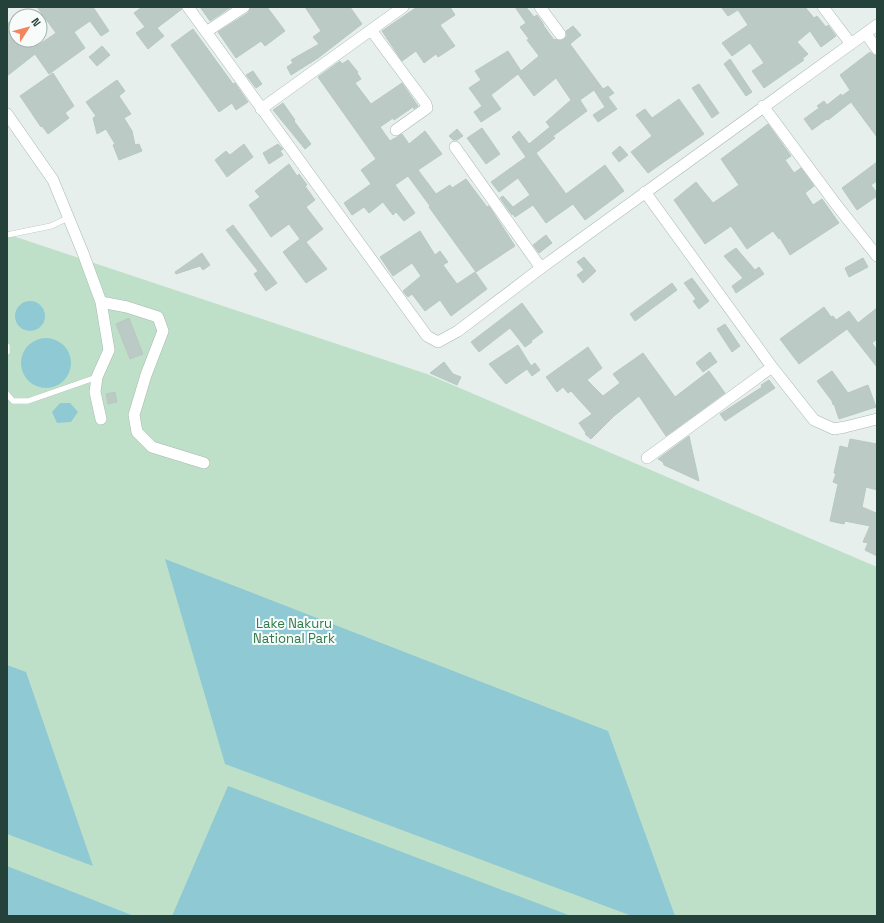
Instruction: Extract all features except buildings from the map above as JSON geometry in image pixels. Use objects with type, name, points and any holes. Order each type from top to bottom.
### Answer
[{"type":"street","points":[[188,7],[428,336],[438,342],[458,331],[541,268],[877,25]]},
{"type":"street","points":[[206,32],[244,7]]},
{"type":"street","points":[[261,109],[403,7]]},
{"type":"street","points":[[540,7],[560,34]]},
{"type":"street","points":[[823,7],[851,44]]},
{"type":"street","points":[[371,30],[426,104],[427,108],[396,130]]},
{"type":"street","points":[[866,34],[877,49]]},
{"type":"street","points":[[764,106],[838,207],[877,256]]},
{"type":"street","points":[[7,114],[53,180],[84,253],[101,302],[109,350],[97,377],[95,392],[101,419]]},
{"type":"street","points":[[455,147],[541,268]]},
{"type":"street","points":[[646,192],[772,367],[814,420],[834,429],[845,428],[877,419]]},
{"type":"street","points":[[101,302],[127,306],[158,317],[163,331],[146,375],[134,415],[137,432],[152,447],[204,463]]},
{"type":"street","points":[[647,458],[772,367]]},
{"type":"lane","points":[[7,235],[51,226],[68,218]]},
{"type":"lane","points":[[7,346],[7,352]]},
{"type":"lane","points":[[7,394],[13,402],[28,401],[97,377]]},
{"type":"green space","name":"Lake Nakuru National Park","points":[[7,234],[427,374],[877,567],[877,916],[7,916]]},
{"type":"water","points":[[30,301],[36,302],[44,310],[44,322],[36,330],[30,331],[24,330],[16,322],[15,316],[16,310],[24,302]]},
{"type":"water","points":[[46,338],[56,340],[64,345],[69,353],[71,363],[69,373],[64,381],[56,386],[46,388],[36,386],[28,381],[23,373],[21,363],[23,353],[28,345],[36,340]]},
{"type":"water","points":[[60,403],[70,403],[78,412],[71,422],[57,423],[52,412]]},
{"type":"water","points":[[165,559],[608,731],[675,916],[632,916],[225,764]]},
{"type":"water","points":[[7,665],[26,672],[93,866],[7,834]]},
{"type":"water","points":[[228,786],[571,916],[172,916]]},
{"type":"water","points":[[7,866],[134,916],[7,916]]}]
